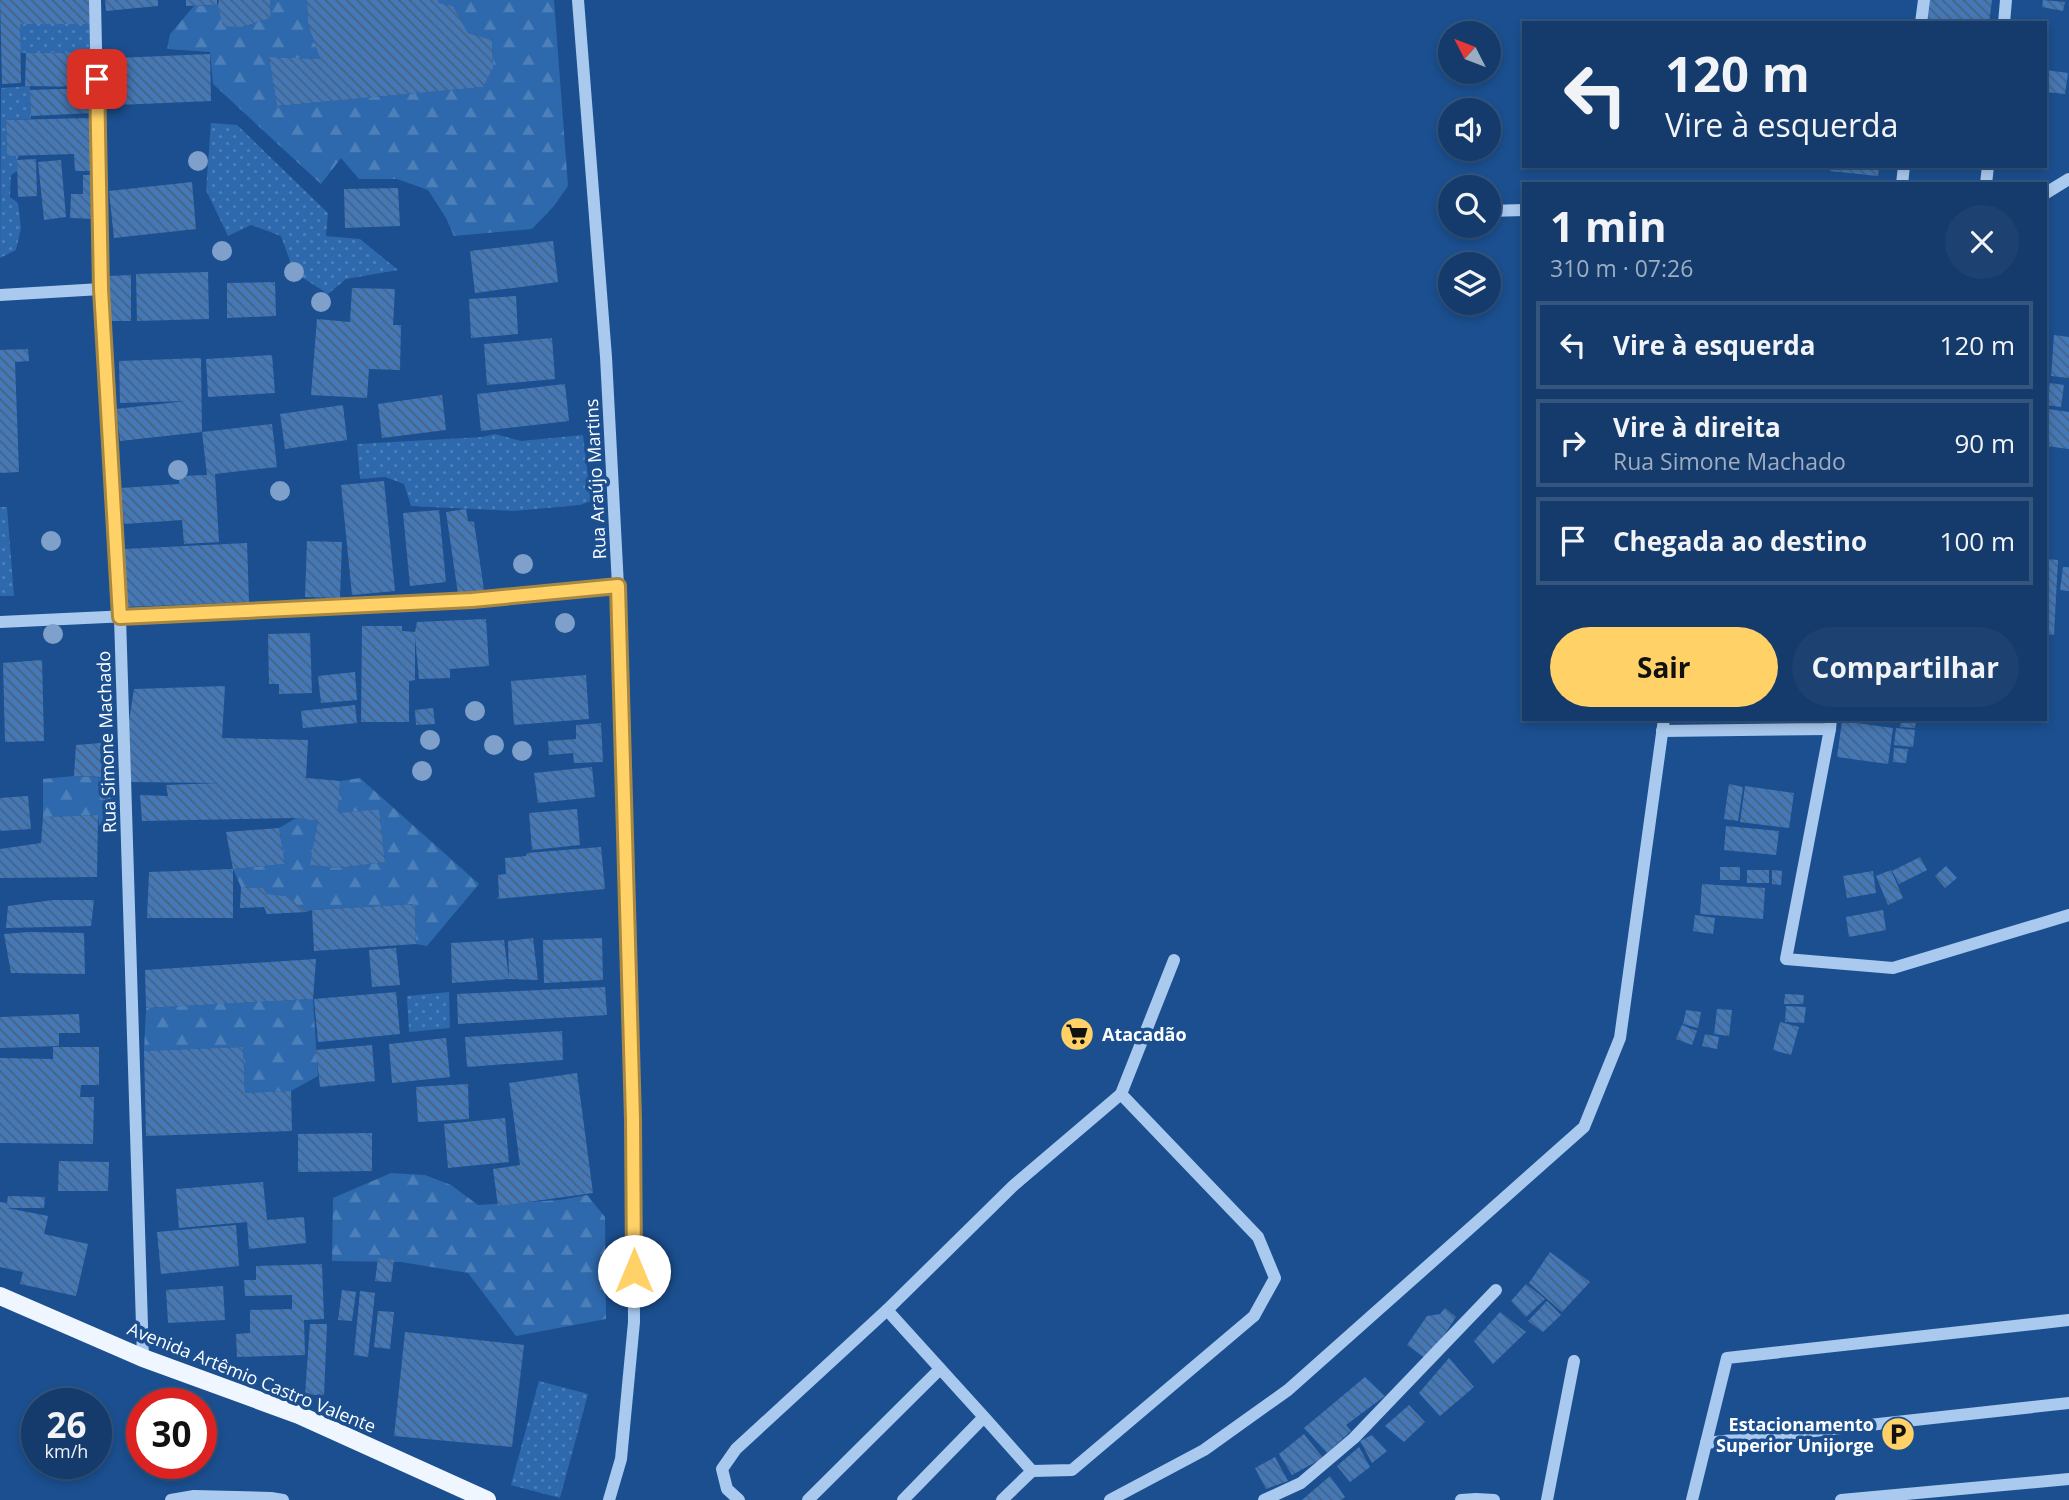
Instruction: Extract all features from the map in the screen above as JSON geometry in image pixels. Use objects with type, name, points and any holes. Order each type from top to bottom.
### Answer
[{"type":"main road","name":"Avenida Artêmio Castro Valente","points":[[0,1296],[143,1358],[299,1415],[486,1500]]},
{"type":"street","name":"Rua Simone Machado","points":[[95,0],[101,289],[120,617],[143,1358]]},
{"type":"street","name":"Rua Araújo Martins","points":[[578,0],[606,357],[618,586],[633,1119],[634,1322],[621,1459],[608,1500]]},
{"type":"street","points":[[1921,21],[1924,0]]},
{"type":"street","points":[[2004,21],[2006,0]]},
{"type":"street","points":[[2047,192],[2069,179]]},
{"type":"street","points":[[1501,211],[1522,210]]},
{"type":"street","points":[[0,295],[101,289]]},
{"type":"street","points":[[0,622],[472,600],[618,586]]},
{"type":"street","points":[[1110,1500],[1204,1450],[1288,1390],[1584,1127],[1620,1038],[1663,725],[1831,724],[1786,959],[1893,968],[2069,915]]},
{"type":"street","points":[[739,1500],[727,1489],[722,1469],[736,1449],[887,1310],[1013,1186],[1121,1094],[1174,960]]},
{"type":"street","points":[[1002,1500],[1032,1471],[1072,1470],[1254,1316],[1275,1278],[1258,1237],[1121,1094]]},
{"type":"street","points":[[1264,1500],[1301,1483],[1354,1438],[1496,1290]]},
{"type":"street","points":[[887,1310],[1032,1471]]},
{"type":"street","points":[[1692,1500],[1727,1358],[2069,1320]]},
{"type":"street","points":[[1547,1500],[1574,1361]]},
{"type":"street","points":[[808,1500],[940,1369]]},
{"type":"street","points":[[1706,1443],[2069,1403]]},
{"type":"street","points":[[903,1500],[984,1417]]},
{"type":"street","points":[[1841,1500],[2069,1479]]},
{"type":"street","points":[[171,1500],[194,1496],[283,1500]]},
{"type":"street","points":[[1461,1500],[1494,1500]]},
{"type":"green space","points":[[270,0],[307,0],[308,24],[320,59],[269,57],[277,106],[482,87],[493,68],[492,40],[468,33],[453,6],[439,3],[438,0],[554,0],[568,186],[554,206],[532,229],[454,236],[428,190],[397,179],[359,179],[341,158],[321,184],[213,84],[210,52],[167,49],[170,34],[194,6],[218,5],[242,27],[271,18]]},
{"type":"green space","points":[[20,24],[93,24],[93,52],[20,53]]},
{"type":"green space","points":[[30,86],[31,119],[6,120],[7,155],[19,155],[17,171],[11,175],[10,197],[18,203],[21,228],[16,250],[0,258],[1,88]]},
{"type":"green space","points":[[211,123],[237,125],[328,213],[326,236],[360,239],[398,270],[346,279],[328,294],[294,272],[281,236],[251,225],[228,236],[206,190]]},
{"type":"green space","points":[[495,434],[521,441],[583,435],[591,501],[580,505],[514,511],[411,506],[404,484],[385,477],[360,479],[357,444]]},
{"type":"green space","points":[[0,507],[7,507],[14,596],[0,596]]},
{"type":"green space","points":[[74,776],[110,778],[117,827],[99,825],[98,815],[43,817],[43,779]]},
{"type":"green space","points":[[360,778],[479,884],[427,946],[416,944],[415,904],[306,912],[287,896],[267,894],[263,888],[241,887],[233,869],[285,864],[279,828],[296,818],[318,821],[311,865],[339,868],[385,862],[379,809],[338,813],[340,781]]},
{"type":"green space","points":[[449,992],[450,1028],[409,1032],[407,996]]},
{"type":"green space","points":[[313,999],[318,1076],[291,1091],[245,1093],[243,1047],[144,1051],[146,1008]]},
{"type":"green space","points":[[391,1173],[425,1175],[451,1185],[478,1205],[560,1200],[587,1195],[605,1217],[606,1319],[516,1336],[468,1273],[401,1262],[332,1261],[333,1198]]},
{"type":"green space","points":[[539,1381],[588,1394],[560,1498],[511,1485]]},
{"type":"building","points":[[0,0],[94,0],[93,24],[20,24],[21,83],[2,84]]},
{"type":"building","points":[[105,0],[158,0],[158,6],[106,11]]},
{"type":"building","points":[[186,0],[217,0],[217,5],[186,6]]},
{"type":"building","points":[[219,0],[270,0],[271,18],[242,27],[223,26]]},
{"type":"building","points":[[307,0],[438,0],[439,3],[453,6],[468,33],[492,40],[493,68],[483,87],[277,106],[269,57],[320,59],[308,24]]},
{"type":"building","points":[[1928,0],[1992,0],[1989,21],[1924,21]]},
{"type":"building","points":[[2043,0],[2065,2],[2063,11],[2042,7]]},
{"type":"building","points":[[93,52],[92,87],[25,86],[26,53]]},
{"type":"building","points":[[210,54],[211,101],[117,105],[116,58]]},
{"type":"building","points":[[2047,70],[2068,73],[2065,94],[2047,92]]},
{"type":"building","points":[[92,88],[93,113],[31,116],[30,90]]},
{"type":"building","points":[[91,118],[91,171],[75,171],[74,154],[7,156],[6,120]]},
{"type":"building","points":[[36,159],[37,196],[18,197],[17,160]]},
{"type":"building","points":[[61,160],[66,217],[44,220],[38,162]]},
{"type":"building","points":[[1830,168],[1879,168],[1878,176],[1830,171]]},
{"type":"building","points":[[83,175],[97,175],[96,219],[70,218],[71,194],[83,194]]},
{"type":"building","points":[[192,182],[196,229],[114,238],[109,191]]},
{"type":"building","points":[[398,188],[400,226],[345,228],[344,189]]},
{"type":"building","points":[[553,241],[558,282],[475,293],[470,251]]},
{"type":"building","points":[[208,272],[209,319],[137,321],[136,274]]},
{"type":"building","points":[[131,275],[131,321],[110,321],[109,276]]},
{"type":"building","points":[[275,282],[276,316],[227,318],[227,283]]},
{"type":"building","points":[[352,288],[395,289],[393,325],[401,325],[400,370],[369,369],[367,398],[311,395],[317,319],[350,322]]},
{"type":"building","points":[[516,296],[518,334],[471,338],[469,299]]},
{"type":"building","points":[[2054,335],[2069,337],[2069,378],[2051,376]]},
{"type":"building","points":[[552,338],[555,379],[487,385],[484,344]]},
{"type":"building","points":[[28,349],[29,361],[15,362],[19,472],[0,473],[0,350]]},
{"type":"building","points":[[272,355],[275,393],[208,397],[206,359]]},
{"type":"building","points":[[201,358],[202,432],[120,441],[116,409],[186,401],[120,403],[119,361]]},
{"type":"building","points":[[2050,383],[2064,385],[2061,407],[2047,405]]},
{"type":"building","points":[[565,384],[569,421],[481,431],[477,394]]},
{"type":"building","points":[[442,395],[446,430],[382,438],[378,404]]},
{"type":"building","points":[[343,405],[347,440],[285,449],[280,414]]},
{"type":"building","points":[[2048,409],[2069,412],[2069,449],[2047,446]]},
{"type":"building","points":[[272,424],[277,467],[215,474],[219,542],[184,544],[182,520],[124,524],[121,488],[179,484],[179,476],[207,475],[202,432]]},
{"type":"building","points":[[384,481],[395,591],[352,595],[341,485]]},
{"type":"building","points":[[466,509],[468,521],[474,522],[484,590],[458,594],[446,512]]},
{"type":"building","points":[[439,510],[446,582],[410,586],[403,513]]},
{"type":"building","points":[[307,541],[342,542],[340,598],[305,597]]},
{"type":"building","points":[[247,543],[249,602],[126,607],[124,549]]},
{"type":"building","points":[[2047,559],[2058,560],[2054,635],[2047,634]]},
{"type":"building","points":[[2063,567],[2069,567],[2069,591],[2060,590]]},
{"type":"building","points":[[486,619],[489,666],[450,669],[450,678],[419,679],[415,637],[415,680],[409,681],[409,722],[361,722],[362,626],[402,626],[402,631],[415,632],[417,622]]},
{"type":"building","points":[[310,633],[312,693],[279,694],[279,684],[269,684],[268,634]]},
{"type":"building","points":[[42,660],[44,741],[5,742],[3,663]]},
{"type":"building","points":[[355,672],[357,700],[321,703],[318,676]]},
{"type":"building","points":[[586,675],[589,719],[514,725],[511,681]]},
{"type":"building","points":[[225,686],[222,738],[308,740],[306,778],[340,781],[338,813],[379,809],[385,862],[339,868],[310,865],[318,821],[296,818],[142,821],[140,795],[168,796],[166,785],[220,783],[130,782],[127,734],[134,689]]},
{"type":"building","points":[[355,705],[357,723],[303,728],[301,711]]},
{"type":"building","points":[[433,708],[435,724],[416,725],[415,710]]},
{"type":"building","points":[[1842,721],[1893,728],[1888,764],[1837,757]]},
{"type":"building","points":[[1901,721],[1916,721],[1915,728],[1900,727]]},
{"type":"building","points":[[601,723],[603,762],[574,763],[573,753],[549,755],[548,741],[576,739],[576,725]]},
{"type":"building","points":[[1896,728],[1915,730],[1913,747],[1894,745]]},
{"type":"building","points":[[101,743],[102,777],[74,776],[76,745]]},
{"type":"building","points":[[1894,748],[1908,749],[1906,763],[1893,762]]},
{"type":"building","points":[[592,767],[595,797],[538,803],[534,773]]},
{"type":"building","points":[[1729,784],[1743,787],[1738,821],[1724,819]]},
{"type":"building","points":[[1745,786],[1794,793],[1789,828],[1740,822]]},
{"type":"building","points":[[28,796],[31,829],[0,831],[0,798]]},
{"type":"building","points":[[577,809],[580,845],[532,850],[529,813]]},
{"type":"building","points":[[98,815],[97,877],[0,878],[0,849],[41,843],[43,817]]},
{"type":"building","points":[[1726,826],[1779,831],[1776,855],[1724,850]]},
{"type":"building","points":[[279,828],[285,864],[233,869],[226,832]]},
{"type":"building","points":[[601,847],[605,889],[497,899],[498,875],[506,874],[505,858],[526,856],[527,853]]},
{"type":"building","points":[[1920,857],[1927,870],[1899,884],[1892,871]]},
{"type":"building","points":[[1946,866],[1957,878],[1945,888],[1935,876]]},
{"type":"building","points":[[1720,867],[1740,867],[1740,880],[1720,880]]},
{"type":"building","points":[[233,869],[233,918],[147,918],[149,872]]},
{"type":"building","points":[[1747,870],[1769,870],[1769,883],[1747,883]]},
{"type":"building","points":[[1772,870],[1782,871],[1781,885],[1772,884]]},
{"type":"building","points":[[1891,870],[1903,898],[1888,905],[1876,876]]},
{"type":"building","points":[[1873,871],[1876,893],[1847,898],[1843,876]]},
{"type":"building","points":[[1702,884],[1765,888],[1763,919],[1700,914]]},
{"type":"building","points":[[241,887],[263,888],[267,894],[287,896],[306,912],[267,914],[264,907],[240,908]]},
{"type":"building","points":[[53,900],[94,900],[91,926],[6,928],[8,906]]},
{"type":"building","points":[[415,904],[416,944],[314,951],[312,910]]},
{"type":"building","points":[[1883,910],[1886,930],[1849,937],[1846,917]]},
{"type":"building","points":[[1695,915],[1715,918],[1713,934],[1693,931]]},
{"type":"building","points":[[84,933],[85,974],[11,973],[4,934]]},
{"type":"building","points":[[533,938],[538,980],[509,979],[508,941]]},
{"type":"building","points":[[602,938],[603,980],[544,983],[543,940]]},
{"type":"building","points":[[504,940],[509,979],[452,983],[451,943]]},
{"type":"building","points":[[396,948],[400,985],[372,987],[369,950]]},
{"type":"building","points":[[316,959],[313,999],[146,1008],[145,970]]},
{"type":"building","points":[[605,987],[607,1015],[458,1024],[457,994]]},
{"type":"building","points":[[396,992],[400,1034],[318,1042],[314,999]]},
{"type":"building","points":[[1785,994],[1804,995],[1803,1004],[1784,1004]]},
{"type":"building","points":[[1786,1006],[1806,1007],[1804,1023],[1785,1022]]},
{"type":"building","points":[[1717,1009],[1732,1010],[1729,1036],[1714,1034]]},
{"type":"building","points":[[1686,1010],[1701,1012],[1698,1028],[1683,1024]]},
{"type":"building","points":[[79,1014],[80,1033],[59,1033],[59,1046],[0,1048],[0,1017]]},
{"type":"building","points":[[1780,1022],[1799,1027],[1791,1055],[1773,1050]]},
{"type":"building","points":[[1682,1025],[1697,1031],[1692,1045],[1676,1039]]},
{"type":"building","points":[[562,1031],[563,1060],[467,1067],[465,1037]]},
{"type":"building","points":[[1705,1034],[1719,1037],[1717,1049],[1702,1046]]},
{"type":"building","points":[[446,1038],[450,1077],[392,1083],[389,1044]]},
{"type":"building","points":[[372,1045],[375,1081],[320,1087],[316,1050]]},
{"type":"building","points":[[53,1047],[99,1047],[99,1085],[81,1085],[80,1097],[94,1097],[93,1144],[0,1143],[0,1058],[53,1059]]},
{"type":"building","points":[[243,1047],[245,1093],[291,1091],[292,1131],[146,1136],[144,1051]]},
{"type":"building","points":[[577,1073],[593,1193],[498,1206],[493,1169],[520,1165],[509,1083]]},
{"type":"building","points":[[468,1084],[469,1119],[418,1122],[416,1087]]},
{"type":"building","points":[[505,1118],[509,1162],[448,1168],[444,1124]]},
{"type":"building","points":[[372,1133],[372,1171],[298,1172],[298,1134]]},
{"type":"building","points":[[59,1161],[109,1162],[108,1191],[58,1191]]},
{"type":"building","points":[[263,1182],[267,1220],[304,1217],[306,1243],[249,1249],[247,1222],[179,1228],[176,1189]]},
{"type":"building","points":[[8,1196],[45,1197],[44,1208],[7,1208],[48,1216],[44,1234],[88,1244],[76,1296],[20,1284],[23,1272],[0,1267],[0,1202],[7,1203]]},
{"type":"building","points":[[236,1225],[239,1266],[161,1274],[157,1232]]},
{"type":"building","points":[[1550,1252],[1590,1282],[1562,1312],[1529,1283]]},
{"type":"building","points":[[378,1258],[394,1260],[391,1282],[375,1281]]},
{"type":"building","points":[[322,1264],[324,1319],[304,1320],[305,1355],[237,1357],[236,1334],[250,1333],[250,1310],[292,1309],[292,1295],[245,1296],[244,1280],[256,1280],[256,1266]]},
{"type":"building","points":[[1526,1284],[1545,1299],[1526,1317],[1511,1301]]},
{"type":"building","points":[[223,1286],[225,1320],[168,1323],[166,1290]]},
{"type":"building","points":[[342,1290],[356,1292],[352,1321],[338,1320]]},
{"type":"building","points":[[360,1291],[375,1293],[368,1357],[354,1355]]},
{"type":"building","points":[[1547,1301],[1561,1315],[1543,1332],[1528,1321]]},
{"type":"building","points":[[1445,1308],[1456,1317],[1428,1360],[1407,1345],[1427,1316],[1440,1314]]},
{"type":"building","points":[[378,1311],[394,1312],[390,1349],[374,1347]]},
{"type":"building","points":[[1500,1312],[1526,1332],[1493,1364],[1474,1341]]},
{"type":"building","points":[[310,1324],[327,1324],[324,1395],[305,1395]]},
{"type":"building","points":[[405,1332],[524,1345],[512,1447],[394,1436]]},
{"type":"building","points":[[1449,1358],[1474,1387],[1440,1416],[1419,1393]]},
{"type":"building","points":[[1365,1377],[1385,1396],[1346,1425],[1351,1431],[1327,1453],[1304,1428]]},
{"type":"building","points":[[1409,1405],[1425,1422],[1404,1442],[1385,1426]]},
{"type":"building","points":[[1304,1434],[1323,1458],[1292,1475],[1279,1454]]},
{"type":"building","points":[[1372,1435],[1387,1451],[1372,1463],[1360,1441]]},
{"type":"building","points":[[1359,1447],[1370,1467],[1350,1482],[1337,1466]]},
{"type":"building","points":[[1275,1457],[1288,1481],[1266,1489],[1255,1468]]},
{"type":"building","points":[[1330,1476],[1345,1497],[1341,1500],[1302,1500]]},
{"type":"place","name":"Atacadão","points":[[1077,1034]]},
{"type":"place","name":"Estacionamento Superior Unijorge","points":[[1898,1434]]},
{"type":"route","points":[[97,79],[101,289],[120,617],[472,600],[618,586],[633,1119],[634,1271]]}]
